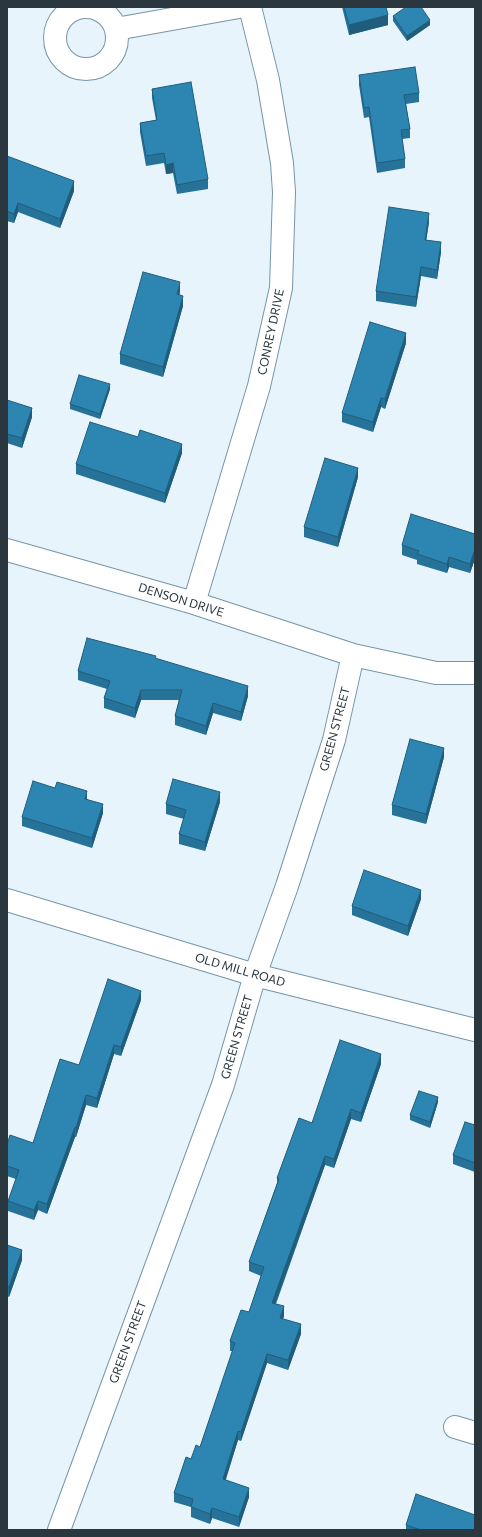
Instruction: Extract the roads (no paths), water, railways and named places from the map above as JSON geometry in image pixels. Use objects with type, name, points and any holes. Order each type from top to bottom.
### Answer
[{"type":"street","points":[[116,29],[240,7]]},
{"type":"street","name":"CONREY DRIVE","points":[[194,603],[259,386],[281,288],[284,192],[282,163],[268,80],[250,7]]},
{"type":"street","name":"DENSON DRIVE","points":[[7,550],[194,603],[353,655]]},
{"type":"street","points":[[353,655],[436,673],[475,673]]},
{"type":"street","name":"GREEN STREET","points":[[59,1530],[223,1085],[255,975],[287,886],[334,740],[353,655]]},
{"type":"street","name":"OLD MILL ROAD","points":[[7,900],[255,975],[475,1030]]}]
